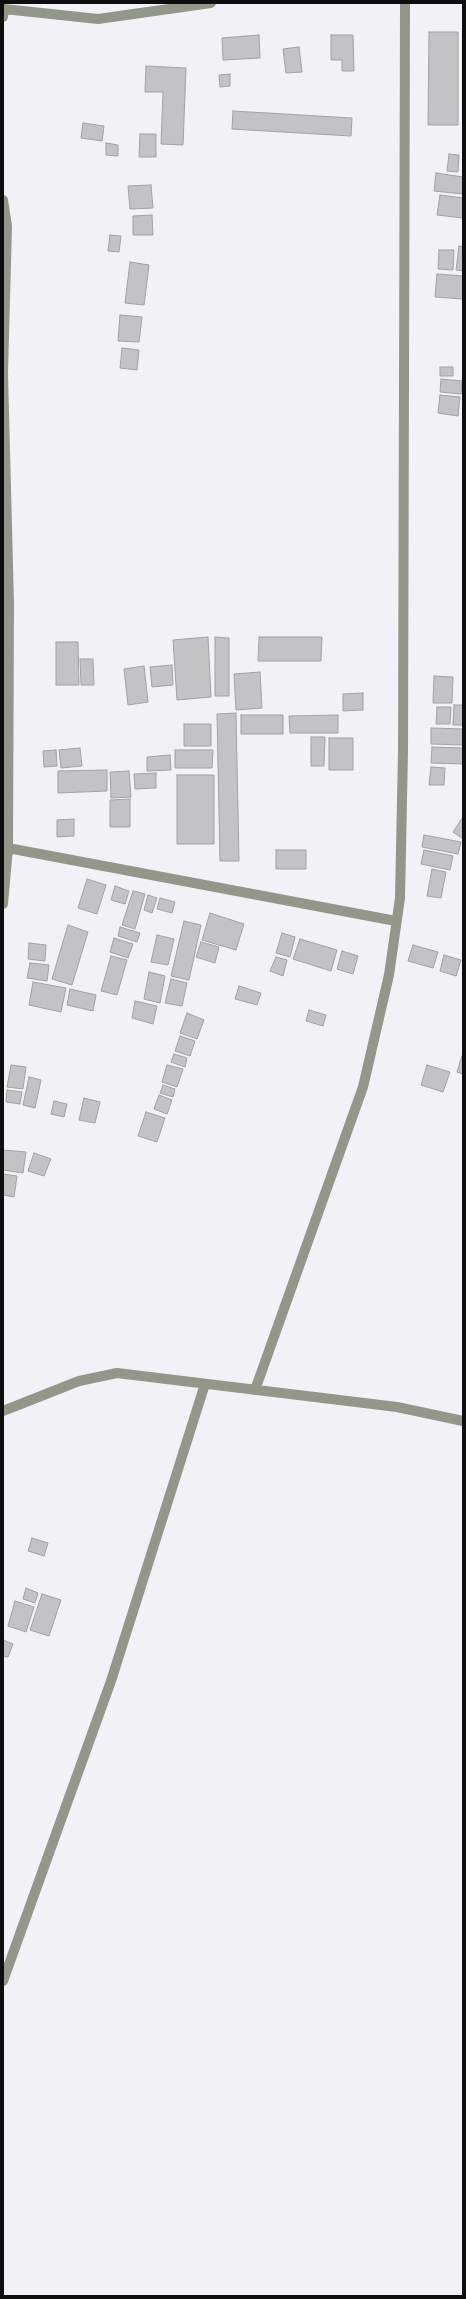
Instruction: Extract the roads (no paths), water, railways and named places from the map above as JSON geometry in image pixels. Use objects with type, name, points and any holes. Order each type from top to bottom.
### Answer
[{"type":"street","points":[[3,12],[98,19],[185,5],[211,3]]},
{"type":"street","points":[[255,1390],[363,1086],[389,975],[400,898],[403,752],[405,3]]},
{"type":"street","points":[[3,200],[7,226],[3,373],[9,604],[6,849],[3,904]]},
{"type":"street","points":[[6,849],[396,921]]},
{"type":"street","points":[[3,1411],[79,1381],[117,1373],[397,1407],[463,1421]]},
{"type":"street","points":[[3,1981],[111,1680],[205,1384]]}]
